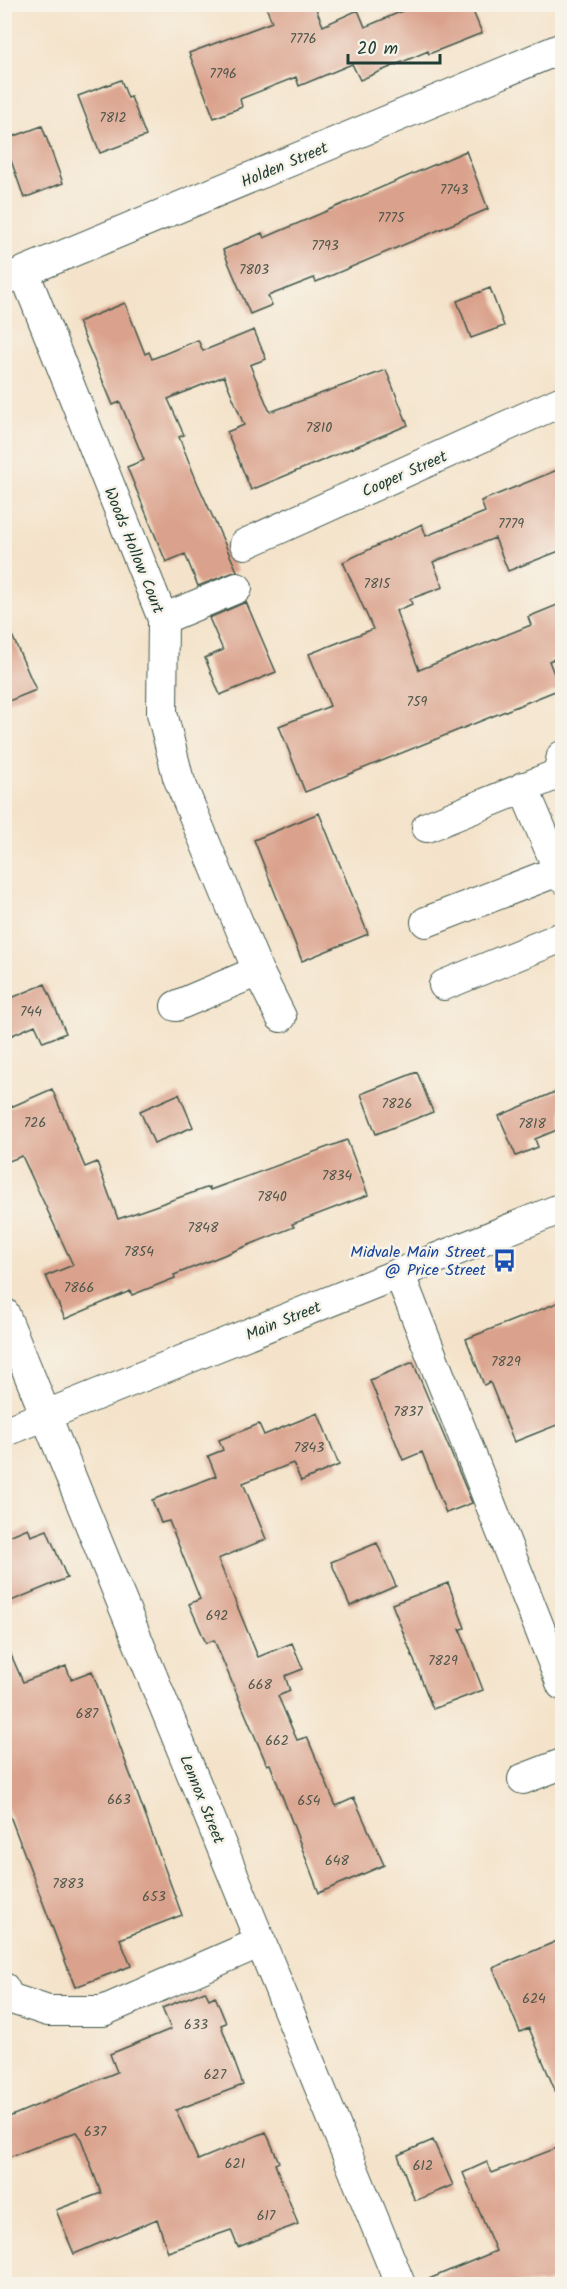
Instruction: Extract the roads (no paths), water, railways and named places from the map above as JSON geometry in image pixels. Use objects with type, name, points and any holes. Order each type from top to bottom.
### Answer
[{"type":"street","name":"Holden Street","points":[[14,276],[562,48]]},
{"type":"street","name":"Woods Hollow Court","points":[[14,276],[163,619],[162,713],[168,745],[178,777],[258,971],[281,1017]]},
{"type":"street","name":"Cooper Street","points":[[245,544],[562,401]]},
{"type":"street","points":[[163,619],[237,588]]},
{"type":"street","points":[[427,827],[558,774],[562,756]]},
{"type":"street","points":[[426,922],[560,875],[523,788]]},
{"type":"street","points":[[444,984],[562,937]]},
{"type":"street","points":[[176,1006],[258,971]]},
{"type":"street","name":"Main Street","points":[[4,1432],[562,1208]]},
{"type":"street","points":[[399,1273],[562,1685]]},
{"type":"street","name":"Lennox Street","points":[[4,1313],[400,2284]]},
{"type":"street","points":[[523,1779],[562,1764]]},
{"type":"street","points":[[4,1988],[9,1998],[48,2011],[104,2011],[261,1942]]},
{"type":"place","name":"Midvale Main Street @ Price Street","points":[[504,1260]]}]
